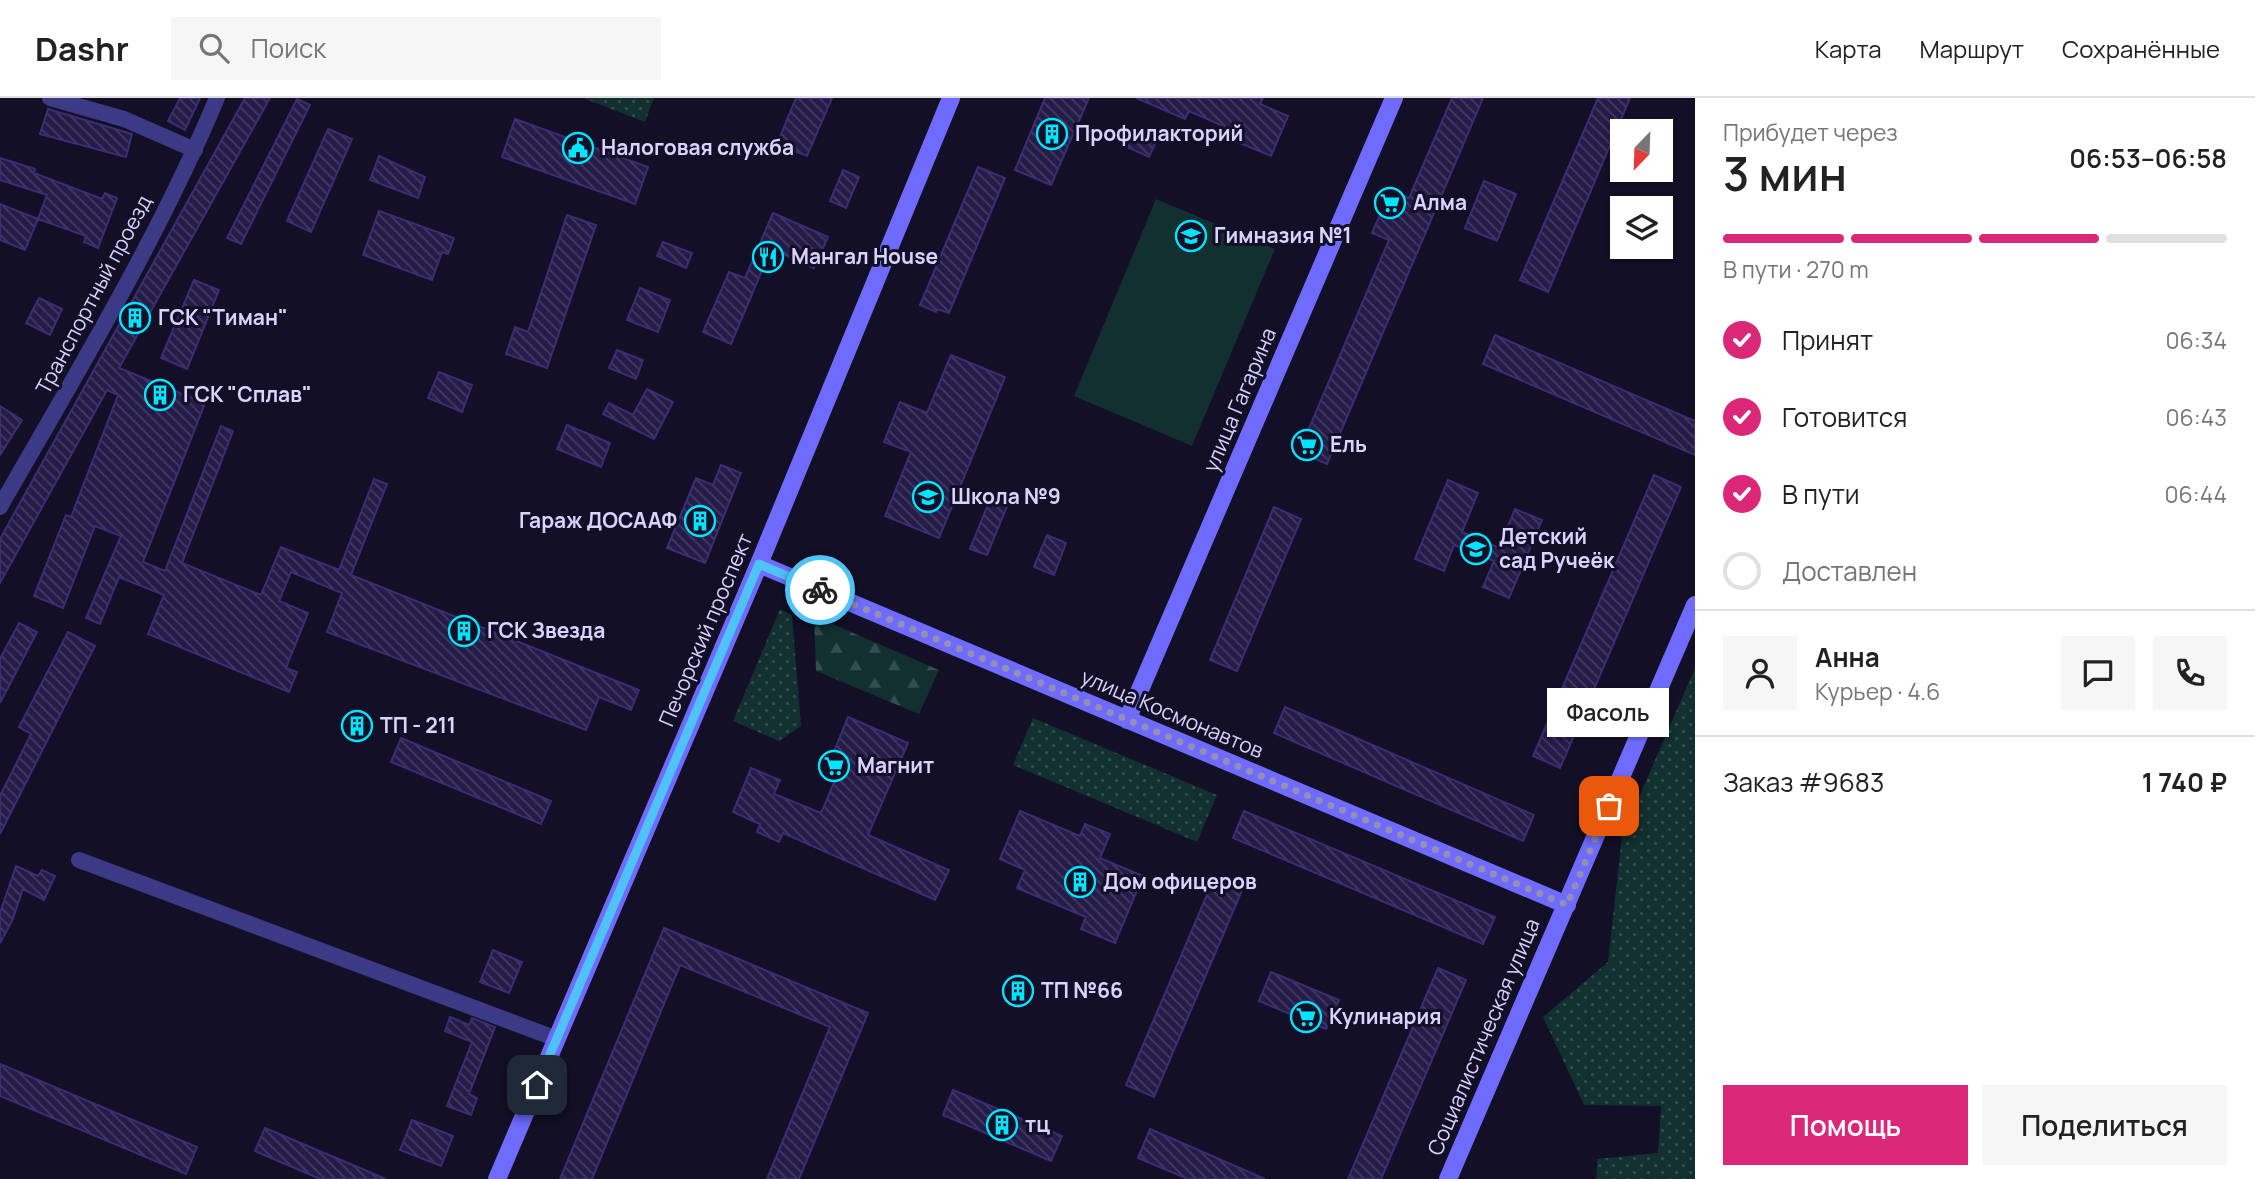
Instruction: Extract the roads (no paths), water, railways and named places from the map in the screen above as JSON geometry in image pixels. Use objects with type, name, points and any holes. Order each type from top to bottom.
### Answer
[{"type":"main road","name":"Печорский проспект","points":[[498,1179],[759,564],[951,98]]},
{"type":"main road","name":"улица Гагарина","points":[[1127,720],[1394,98]]},
{"type":"main road","name":"улица Космонавтов","points":[[759,564],[1567,905]]},
{"type":"main road","name":"Социалистическая улица","points":[[1448,1179],[1695,605]]},
{"type":"street","points":[[50,98],[124,119],[195,150]]},
{"type":"street","name":"Транспортный проезд","points":[[0,507],[107,318],[195,150],[217,98]]},
{"type":"street","points":[[79,860],[557,1038]]},
{"type":"place","name":"Профилакторий","points":[[1052,134]]},
{"type":"place","name":"Налоговая служба","points":[[578,148]]},
{"type":"place","name":"Алма","points":[[1390,203]]},
{"type":"place","name":"Гимназия №1","points":[[1191,236]]},
{"type":"place","name":"Мангал House","points":[[768,257]]},
{"type":"place","name":"ГСК \"Тиман\"","points":[[135,318]]},
{"type":"place","name":"ГСК \"Сплав\"","points":[[160,395]]},
{"type":"place","name":"Ель","points":[[1307,445]]},
{"type":"place","name":"Школа №9","points":[[928,497]]},
{"type":"place","name":"Гараж ДОСААФ","points":[[700,521]]},
{"type":"place","name":"Детский сад Ручеёк","points":[[1476,549]]},
{"type":"place","name":"ГСК Звезда","points":[[464,631]]},
{"type":"place","name":"ТП - 211","points":[[357,726]]},
{"type":"place","name":"Магнит","points":[[834,766]]},
{"type":"place","name":"Фасоль","points":[[1609,806]]},
{"type":"place","name":"Дом офицеров","points":[[1080,882]]},
{"type":"place","name":"ТП №66","points":[[1018,991]]},
{"type":"place","name":"Кулинария","points":[[1306,1017]]},
{"type":"place","name":"тц","points":[[1002,1125]]}]
